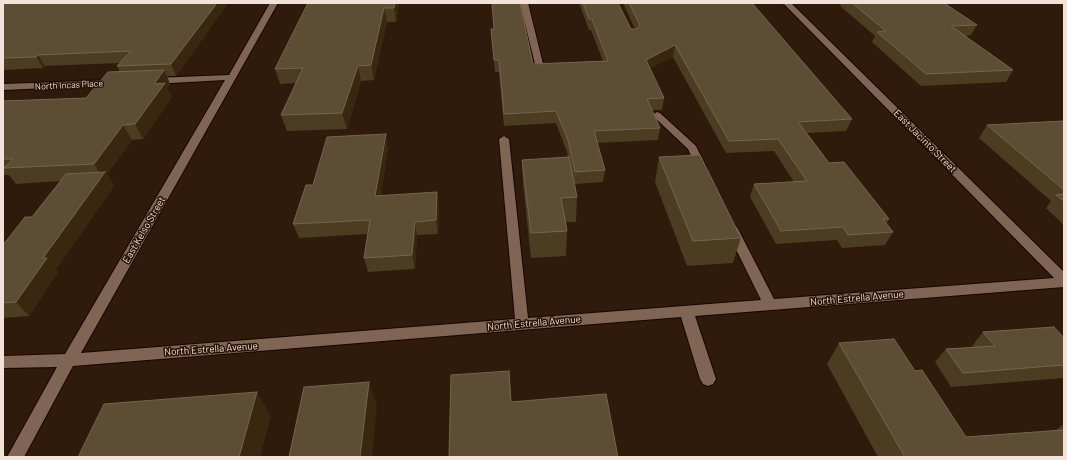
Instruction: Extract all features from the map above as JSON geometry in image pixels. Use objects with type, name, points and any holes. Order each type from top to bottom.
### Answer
[{"type":"street","name":"East Kelso Street","points":[[15,457],[274,3]]},
{"type":"street","points":[[524,3],[540,68]]},
{"type":"street","name":"East Jacinto Street","points":[[787,3],[1064,281]]},
{"type":"street","points":[[146,81],[231,77]]},
{"type":"street","name":"North Incas Place","points":[[3,88],[123,82]]},
{"type":"street","points":[[657,115],[692,148],[706,176]]},
{"type":"street","points":[[504,139],[522,324]]},
{"type":"street","points":[[727,219],[770,305]]},
{"type":"street","name":"North Estrella Avenue","points":[[3,362],[69,360],[1064,281]]},
{"type":"street","points":[[686,311],[708,379]]},
{"type":"building","points":[[3,3],[217,3],[171,64],[117,66],[131,51],[3,58]]},
{"type":"building","points":[[308,3],[395,3],[394,8],[384,8],[371,65],[358,66],[342,113],[281,115],[303,68],[275,69]]},
{"type":"building","points":[[492,3],[520,3],[533,64],[608,61],[592,19],[589,19],[583,3],[618,3],[631,29],[637,29],[640,25],[629,3],[752,3],[852,119],[798,122],[829,163],[844,162],[889,219],[883,219],[893,232],[848,235],[843,227],[781,231],[754,184],[807,181],[778,139],[729,141],[675,45],[646,60],[664,98],[647,99],[660,128],[594,131],[605,170],[575,172],[568,140],[556,111],[504,114],[499,60],[494,60],[491,29],[494,29]]},
{"type":"building","points":[[852,3],[944,3],[977,25],[951,26],[1013,70],[926,74],[877,32],[886,31]]},
{"type":"building","points":[[164,70],[154,84],[165,83],[135,124],[123,125],[94,164],[4,168],[13,159],[3,159],[3,101],[86,98],[108,72]]},
{"type":"building","points":[[1064,121],[1064,190],[987,125]]},
{"type":"building","points":[[386,134],[375,196],[437,192],[436,220],[415,222],[412,255],[364,258],[370,220],[293,224],[306,185],[313,185],[327,137]]},
{"type":"building","points":[[700,155],[741,238],[693,241],[659,157]]},
{"type":"building","points":[[569,157],[577,197],[561,198],[567,231],[531,233],[522,160]]},
{"type":"building","points":[[105,172],[43,258],[47,258],[16,302],[3,303],[3,245],[25,217],[32,217],[66,174]]},
{"type":"building","points":[[1064,194],[1064,201],[1056,195]]},
{"type":"building","points":[[1054,327],[1064,338],[1064,365],[963,373],[946,349],[995,346],[983,332]]},
{"type":"building","points":[[894,339],[915,371],[922,370],[966,437],[1064,430],[1064,457],[905,457],[839,343]]},
{"type":"building","points":[[509,371],[511,402],[606,394],[618,457],[449,457],[451,375]]},
{"type":"building","points":[[369,382],[360,457],[289,457],[304,387]]},
{"type":"building","points":[[257,392],[239,457],[78,457],[104,404]]}]
